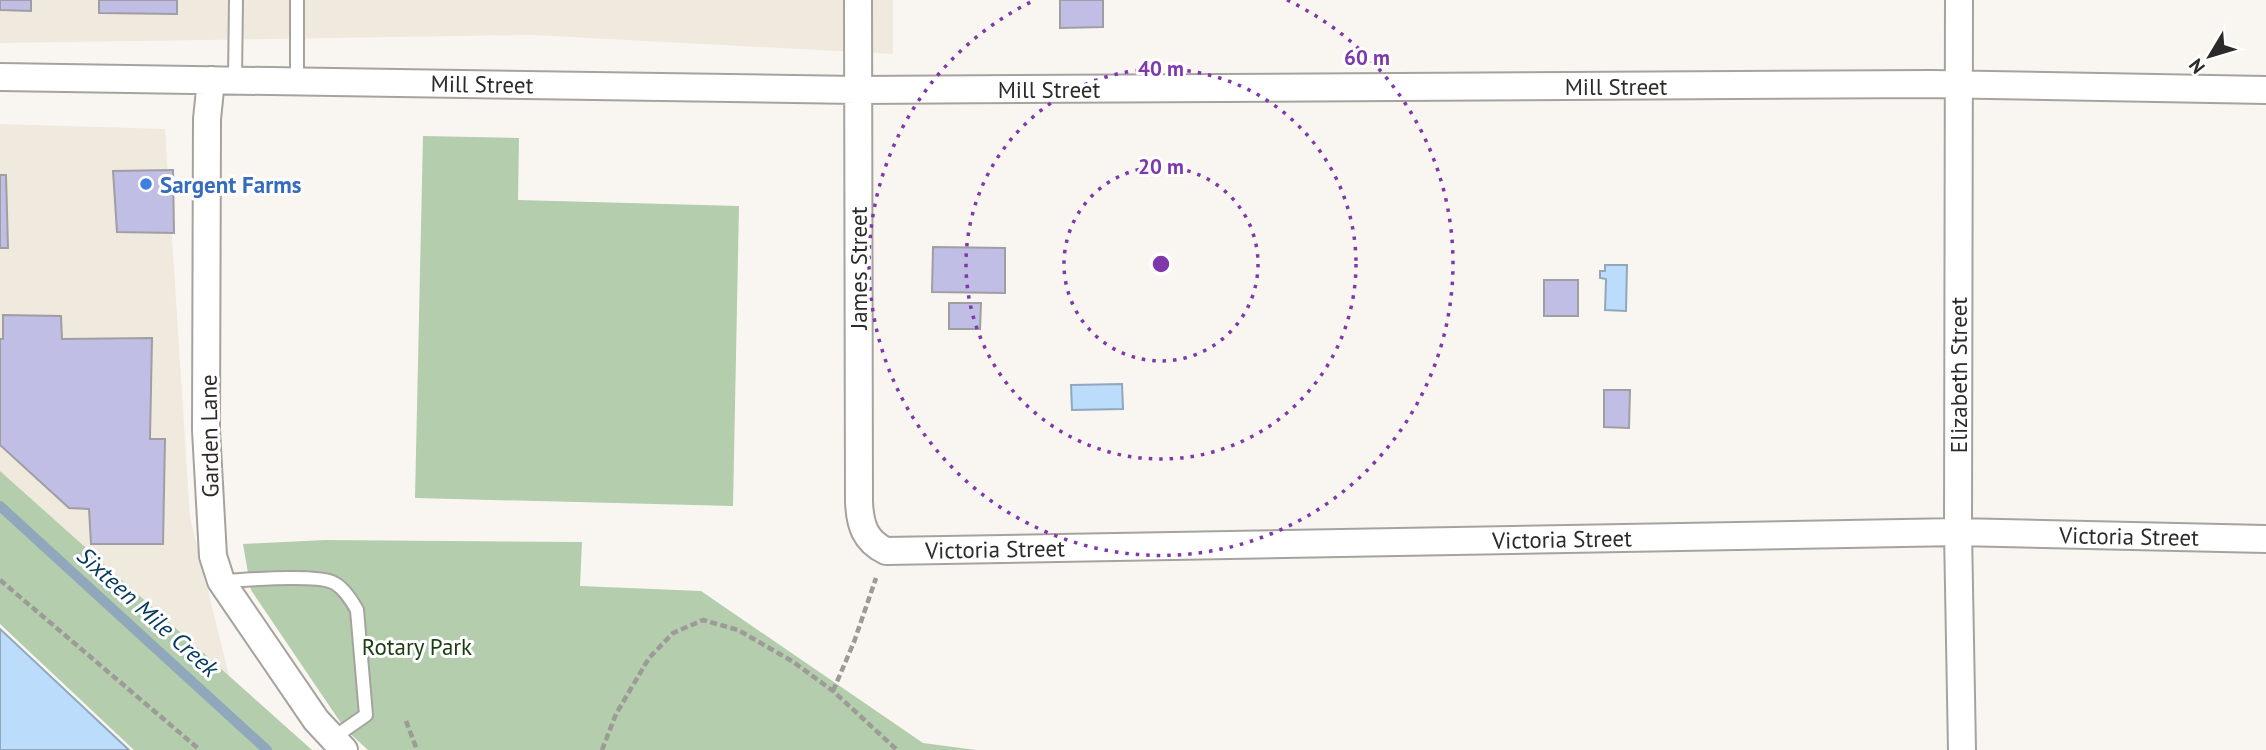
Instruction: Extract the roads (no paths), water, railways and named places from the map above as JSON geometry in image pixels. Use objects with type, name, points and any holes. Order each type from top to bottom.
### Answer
[{"type":"street","name":"James Street","points":[[858,0],[859,502],[860,522],[865,534]]},
{"type":"street","name":"Elizabeth Street","points":[[1959,0],[1958,532],[1962,750]]},
{"type":"street","name":"Mill Street","points":[[0,77],[857,90],[1957,85],[2266,90]]},
{"type":"street","name":"Garden Lane","points":[[223,80],[207,119],[206,430],[214,556],[221,581],[316,720],[338,744]]},
{"type":"street","name":"Victoria Street","points":[[865,534],[874,545],[886,551],[1958,532],[2266,539]]},
{"type":"lane","points":[[223,80],[236,0]]},
{"type":"lane","points":[[297,0],[298,81]]},
{"type":"lane","points":[[221,581],[312,579],[333,582],[351,600],[357,610],[366,715],[338,744]]},
{"type":"water","points":[[1605,265],[1627,265],[1626,311],[1605,310],[1606,279],[1600,278],[1600,271],[1605,271]]},
{"type":"water","points":[[1122,384],[1123,409],[1072,410],[1071,385]]},
{"type":"water","points":[[0,629],[129,750],[0,750]]},
{"type":"waterway","name":"Sixteen Mile Creek","points":[[0,506],[267,750]]},
{"type":"place","name":"Sargent Farms","points":[[146,184]]},
{"type":"park label","name":"Rotary Park","points":[[417,646]]}]
